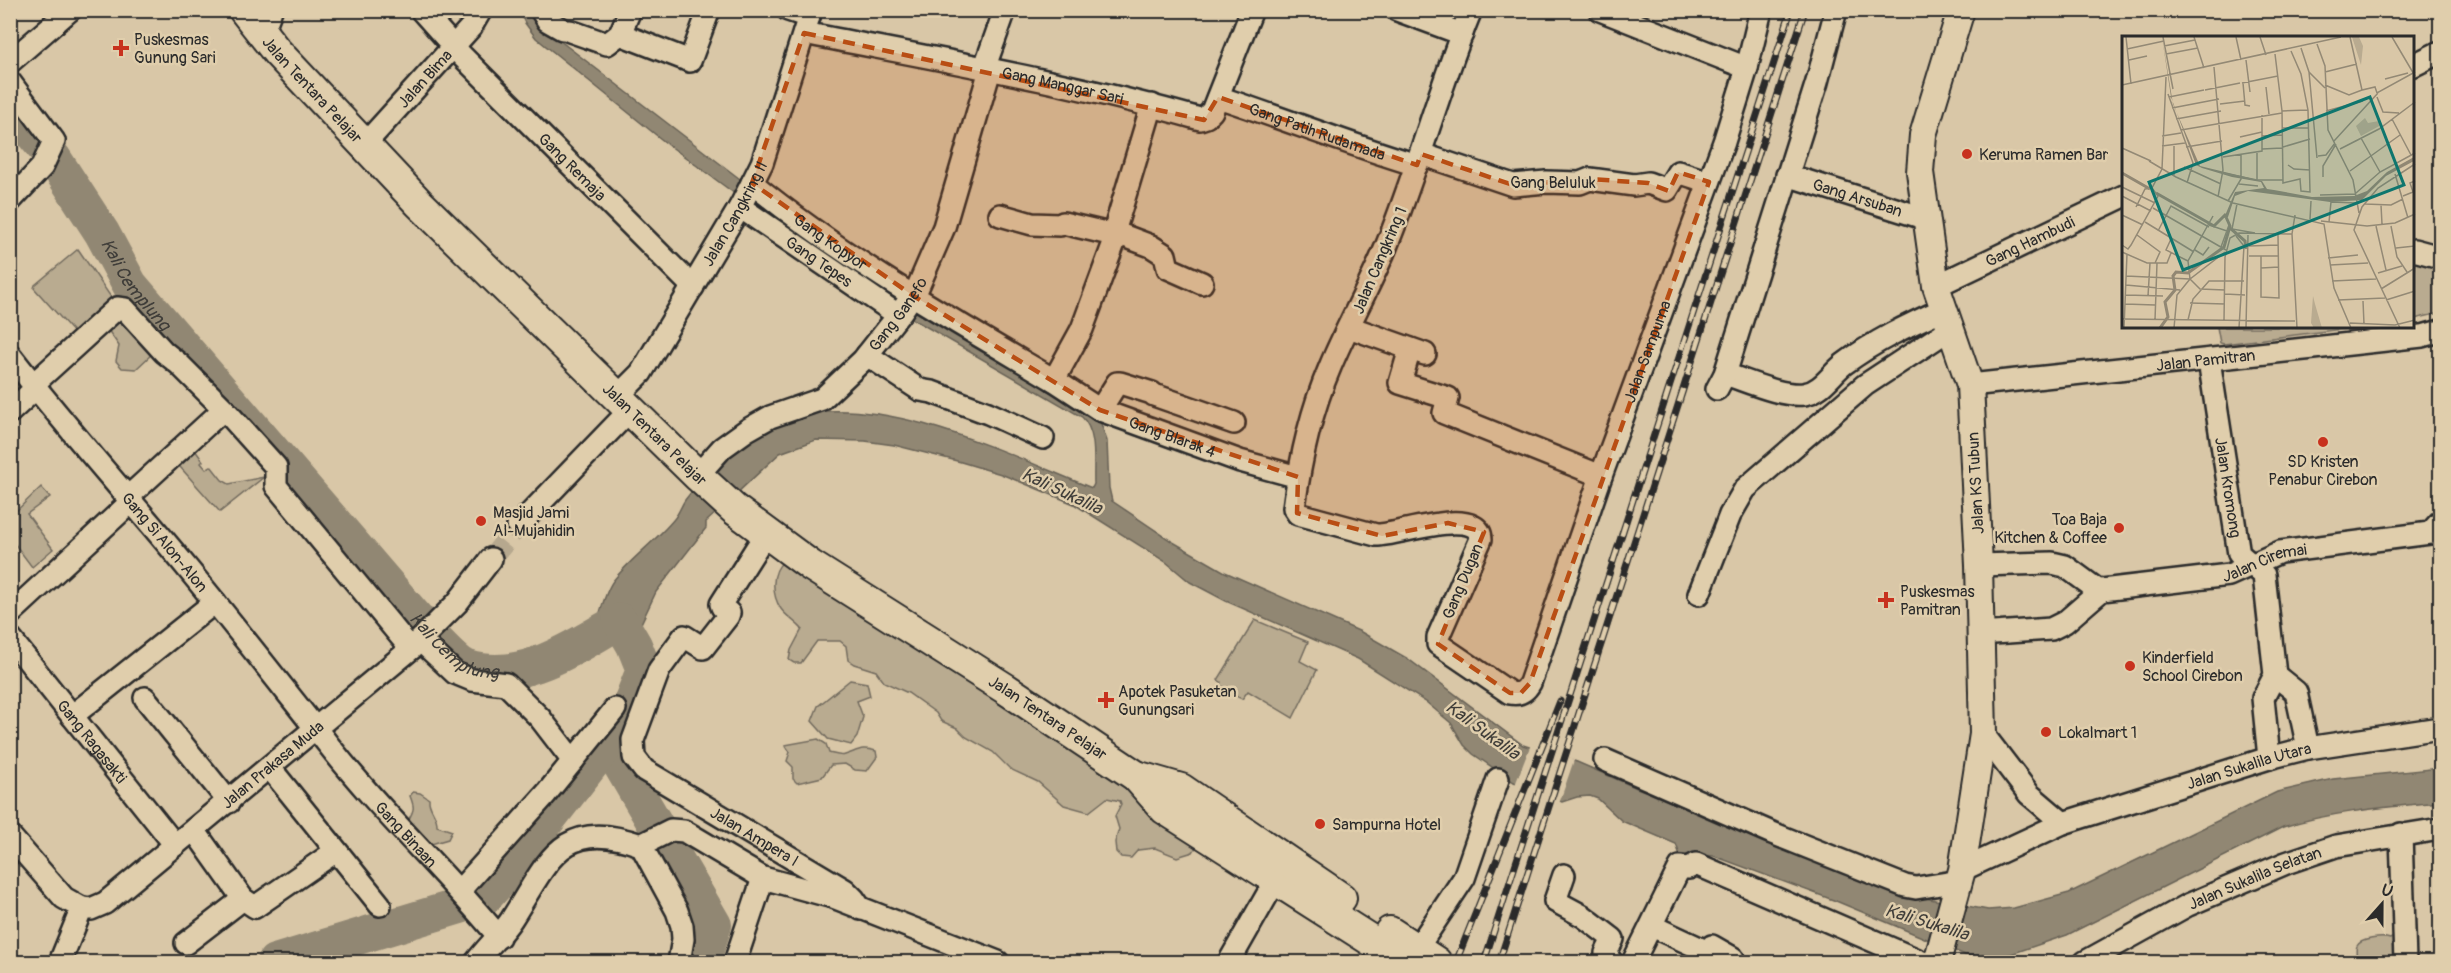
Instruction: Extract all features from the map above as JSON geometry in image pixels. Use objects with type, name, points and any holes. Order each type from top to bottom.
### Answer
[{"type":"main road","name":"Jalan Tentara Pelajar","points":[[244,10],[267,22],[364,145],[419,203],[698,477],[734,509],[810,565],[998,684],[1136,776],[1165,809],[1281,870],[1419,958]]},
{"type":"street","points":[[10,62],[70,10]]},
{"type":"street","name":"Gang Remaja","points":[[422,10],[453,46],[693,287]]},
{"type":"street","name":"Jalan Bima","points":[[364,145],[471,27],[481,10]]},
{"type":"street","points":[[541,10],[548,21],[566,30],[607,44],[620,34],[630,10]]},
{"type":"street","points":[[620,34],[690,61],[709,10]]},
{"type":"street","name":"Gang Manggar Sari","points":[[788,10],[808,20],[987,70],[1152,105],[1200,119],[1212,111],[1252,10]]},
{"type":"street","name":"Gang Ganefo","points":[[698,477],[722,448],[747,430],[770,417],[822,399],[867,355],[905,305],[923,277],[944,227],[1005,10]]},
{"type":"street","points":[[1398,10],[1461,34]]},
{"type":"street","name":"Jalan Cangkring 1","points":[[1295,511],[1298,477],[1325,380],[1386,246],[1419,160],[1471,10]]},
{"type":"street","points":[[1600,10],[1747,68]]},
{"type":"street","name":"Jalan Sampurna","points":[[1526,689],[1709,182],[1747,68],[1761,10]]},
{"type":"street","points":[[1836,10],[1820,73],[1721,382],[1792,394],[1812,393],[1838,368],[1862,351],[1902,327],[1943,308]]},
{"type":"street","name":"Jalan KS Tubun","points":[[1933,960],[1959,884],[1983,734],[1979,565],[1970,385],[1943,308],[1920,172],[1923,135],[1961,10]]},
{"type":"street","name":"Jalan Cangkring II","points":[[624,404],[746,195],[762,163],[808,20]]},
{"type":"street","points":[[2415,64],[2440,52]]},
{"type":"street","points":[[10,82],[54,141],[47,158],[10,201]]},
{"type":"street","name":"Gang Patih Rudamada","points":[[1218,97],[1291,121],[1362,149],[1419,160]]},
{"type":"street","points":[[1054,380],[1082,329],[1115,240],[1114,234],[1152,105]]},
{"type":"street","name":"Gang Beluluk","points":[[1419,160],[1514,185],[1546,182],[1580,183],[1590,179],[1634,185],[1648,183],[1667,190],[1678,172],[1709,182]]},
{"type":"street","name":"Gang Arsuban","points":[[1787,176],[1927,219]]},
{"type":"street","name":"Gang Tepes","points":[[746,195],[833,257]]},
{"type":"street","name":"Gang Hambudi","points":[[1943,308],[2122,197]]},
{"type":"street","points":[[1000,215],[1032,224],[1060,225],[1063,223],[1114,234],[1150,246],[1165,255],[1168,268],[1202,283]]},
{"type":"street","points":[[2415,250],[2440,257]]},
{"type":"street","name":"Gang Kopyor","points":[[833,257],[905,305],[1054,380]]},
{"type":"street","points":[[10,412],[36,388],[38,380],[117,308],[121,307],[224,409],[276,467],[276,486],[418,642],[455,673],[472,680],[506,684],[540,718],[573,761]]},
{"type":"street","points":[[1699,594],[1730,515],[1745,489],[1865,385],[1943,308]]},
{"type":"street","points":[[1349,327],[1417,352],[1400,383],[1448,398],[1444,413],[1601,476]]},
{"type":"street","name":"Jalan Pamitran","points":[[1970,385],[2422,336],[2440,331]]},
{"type":"street","name":"Gang Si Alon-Alon","points":[[10,355],[317,729]]},
{"type":"street","points":[[867,355],[920,390],[932,392],[988,413],[1043,438]]},
{"type":"street","name":"Jalan Kromong","points":[[2209,360],[2239,554],[2264,575],[2275,675],[2263,698],[2269,758]]},
{"type":"street","name":"Gang Blarak 4","points":[[1054,380],[1100,410],[1240,461],[1298,477]]},
{"type":"street","points":[[1100,410],[1118,383],[1234,423]]},
{"type":"street","points":[[518,526],[624,404]]},
{"type":"street","points":[[10,614],[224,409]]},
{"type":"street","name":"Gang Dugan","points":[[1295,511],[1298,514],[1382,536],[1412,527],[1448,522],[1476,529],[1481,534],[1481,539],[1438,637],[1438,644],[1510,693],[1521,693],[1526,689]]},
{"type":"street","name":"Jalan Ciremai","points":[[2099,591],[2229,575],[2280,552],[2437,531]]},
{"type":"street","name":"Jalan Ampera I","points":[[766,533],[721,604],[729,613],[728,616],[703,648],[684,636],[659,670],[633,740],[634,757],[644,770],[831,881],[854,899],[861,909]]},
{"type":"street","name":"Jalan Prakasa Muda","points":[[82,908],[91,909],[105,903],[317,729],[444,618],[491,559]]},
{"type":"street","points":[[1979,565],[2052,562],[2065,566],[2099,591],[2065,622],[2051,629],[1980,634]]},
{"type":"street","points":[[72,716],[214,602]]},
{"type":"street","name":"Gang Ragasakti","points":[[10,638],[175,845]]},
{"type":"street","points":[[2275,675],[2296,692],[2308,748]]},
{"type":"street","points":[[145,698],[229,802]]},
{"type":"street","points":[[463,894],[615,709]]},
{"type":"street","name":"Jalan Sukalila Utara","points":[[1605,760],[1772,832],[1905,886],[1917,888],[1959,884],[2063,823],[2269,758],[2308,748],[2440,728]]},
{"type":"street","name":"Gang Binaan","points":[[317,729],[411,840],[463,894],[499,938]]},
{"type":"street","points":[[1983,734],[2029,794],[2063,823]]},
{"type":"street","points":[[270,768],[380,905]]},
{"type":"street","points":[[1419,958],[1464,878],[1498,779]]},
{"type":"street","name":"Jalan Ampera I","points":[[646,842],[671,830],[678,829],[693,834],[763,878],[833,897],[998,963]]},
{"type":"street","name":"Jalan Sukalila Selatan","points":[[2085,963],[2188,905],[2286,863],[2336,846],[2440,829]]},
{"type":"street","points":[[194,830],[243,899],[255,907],[336,851]]},
{"type":"street","points":[[2401,834],[2405,963]]},
{"type":"street","points":[[473,961],[499,938],[545,863],[561,848],[586,837],[610,836],[646,842],[682,926],[683,939],[679,963]]},
{"type":"street","points":[[10,837],[64,898],[82,908],[60,963]]},
{"type":"street","points":[[1633,963],[1680,867],[1689,868],[1697,864],[1933,960]]},
{"type":"street","points":[[1229,963],[1281,870]]},
{"type":"street","points":[[1564,875],[1555,901],[1569,911],[1582,916],[1613,939],[1606,953],[1606,958],[1612,963]]},
{"type":"street","points":[[735,963],[763,878]]},
{"type":"street","points":[[186,943],[243,899]]},
{"type":"street","points":[[1652,926],[1675,939],[1708,952],[1713,946],[1733,958],[1732,963]]},
{"type":"highlighted area","points":[[804,33],[1204,120],[1218,97],[1417,165],[1421,154],[1513,185],[1590,179],[1648,183],[1669,191],[1678,172],[1709,182],[1530,683],[1521,693],[1510,693],[1438,644],[1484,532],[1448,523],[1382,536],[1297,513],[1298,477],[1100,410],[912,295],[752,183]]},
{"type":"shaded area","points":[[78,249],[115,303],[77,336],[34,288]]},
{"type":"shaded area","points":[[2415,260],[2440,265],[2440,313],[2415,319]]},
{"type":"shaded area","points":[[116,322],[124,322],[153,353],[136,369],[122,368],[116,361],[119,346],[108,330]]},
{"type":"shaded area","points":[[2217,328],[2350,328],[2224,344],[2220,343]]},
{"type":"shaded area","points":[[224,422],[192,446],[203,461],[201,463],[206,469],[211,466],[222,480],[229,484],[264,477],[220,512],[173,459]]},
{"type":"shaded area","points":[[41,487],[50,497],[27,514],[53,549],[32,567],[11,539],[11,516]]},
{"type":"shaded area","points":[[784,561],[1121,782],[1198,844],[1193,852],[1177,857],[1155,848],[1138,850],[1131,858],[1121,857],[1116,852],[1115,842],[1119,829],[1115,816],[1121,804],[1120,801],[1107,798],[1089,812],[1064,805],[1038,782],[1010,769],[993,752],[966,737],[957,728],[941,721],[936,713],[908,693],[884,682],[876,671],[848,660],[846,646],[840,641],[817,641],[801,663],[789,660],[791,650],[802,629],[783,612],[774,591],[776,571]]},
{"type":"shaded area","points":[[1255,620],[1308,642],[1300,661],[1317,670],[1293,718],[1248,691],[1242,699],[1228,692],[1226,687],[1219,687],[1221,682],[1218,680]]},
{"type":"shaded area","points":[[850,680],[867,683],[870,696],[857,701],[863,717],[857,737],[851,745],[828,739],[812,721],[818,706]]},
{"type":"shaded area","points":[[818,739],[826,744],[829,753],[843,756],[867,749],[876,751],[877,757],[867,771],[855,770],[845,764],[831,765],[822,777],[797,783],[793,779],[793,767],[787,761],[790,752],[785,745]]},
{"type":"shaded area","points":[[413,792],[420,793],[429,799],[437,826],[452,831],[448,839],[428,845],[409,819],[413,810],[410,796]]},
{"type":"shaded area","points":[[2394,936],[2399,962],[2357,962],[2356,950],[2359,944],[2372,939],[2390,939]]},
{"type":"water","name":"Kali Sukalila","points":[[519,11],[535,11],[555,37],[757,192],[1098,415],[1107,441],[1109,488],[1112,501],[1173,542],[1225,572],[1361,632],[1408,659],[1523,745],[1577,762],[1637,788],[1930,899],[1988,910],[2014,908],[2069,893],[2277,792],[2333,779],[2440,768],[2440,802],[2341,813],[2283,827],[2067,935],[2011,954],[1989,958],[1965,955],[1836,901],[1714,856],[1681,858],[1676,844],[1622,821],[1598,799],[1590,796],[1577,797],[1562,802],[1514,782],[1473,754],[1464,745],[1451,723],[1426,702],[1358,659],[1226,601],[1190,582],[1166,562],[1074,504],[1001,474],[894,445],[865,441],[816,440],[780,453],[706,522],[706,528],[656,592],[637,632],[613,640],[597,623],[605,596],[613,581],[674,519],[685,500],[714,466],[744,441],[785,418],[832,411],[869,413],[908,420],[985,444],[1092,488],[1094,484],[1093,440],[1082,417],[906,315],[818,255],[666,143],[536,38]]},
{"type":"pier","points":[[1531,744],[1574,760],[1559,804],[1515,785]]},
{"type":"waterway","name":"Kali Cemplung","points":[[10,106],[54,159],[102,233],[130,285],[433,638],[455,659],[468,668],[488,672],[528,667],[567,651],[620,621]]},
{"type":"waterway","name":"Kali Cemplung","points":[[275,962],[483,899],[503,877],[623,723],[644,670],[634,645],[620,621]]},
{"type":"waterway","points":[[608,743],[714,925],[702,962]]},
{"type":"tunnel","points":[[491,559],[518,526]]},
{"type":"railway","points":[[1484,962],[1791,10]]},
{"type":"railway","points":[[1499,962],[1805,10]]},
{"type":"railway","points":[[1456,962],[1560,701]]},
{"type":"place","name":"Puskesmas Gunung Sari","points":[[121,48]]},
{"type":"place","name":"Keruma Ramen Bar","points":[[1967,154]]},
{"type":"place","name":"SD Kristen Penabur Cirebon","points":[[2323,442]]},
{"type":"place","name":"Masjid Jami Al-Mujahidin","points":[[481,521]]},
{"type":"place","name":"Toa Baja Kitchen & Coffee","points":[[2119,528]]},
{"type":"place","name":"Puskesmas Pamitran","points":[[1886,600]]},
{"type":"place","name":"Kinderfield School Cirebon","points":[[2130,666]]},
{"type":"place","name":"Apotek Pasuketan Gunungsari","points":[[1106,700]]},
{"type":"place","name":"Lokalmart 1","points":[[2046,732]]},
{"type":"place","name":"Sampurna Hotel","points":[[1320,824]]}]
